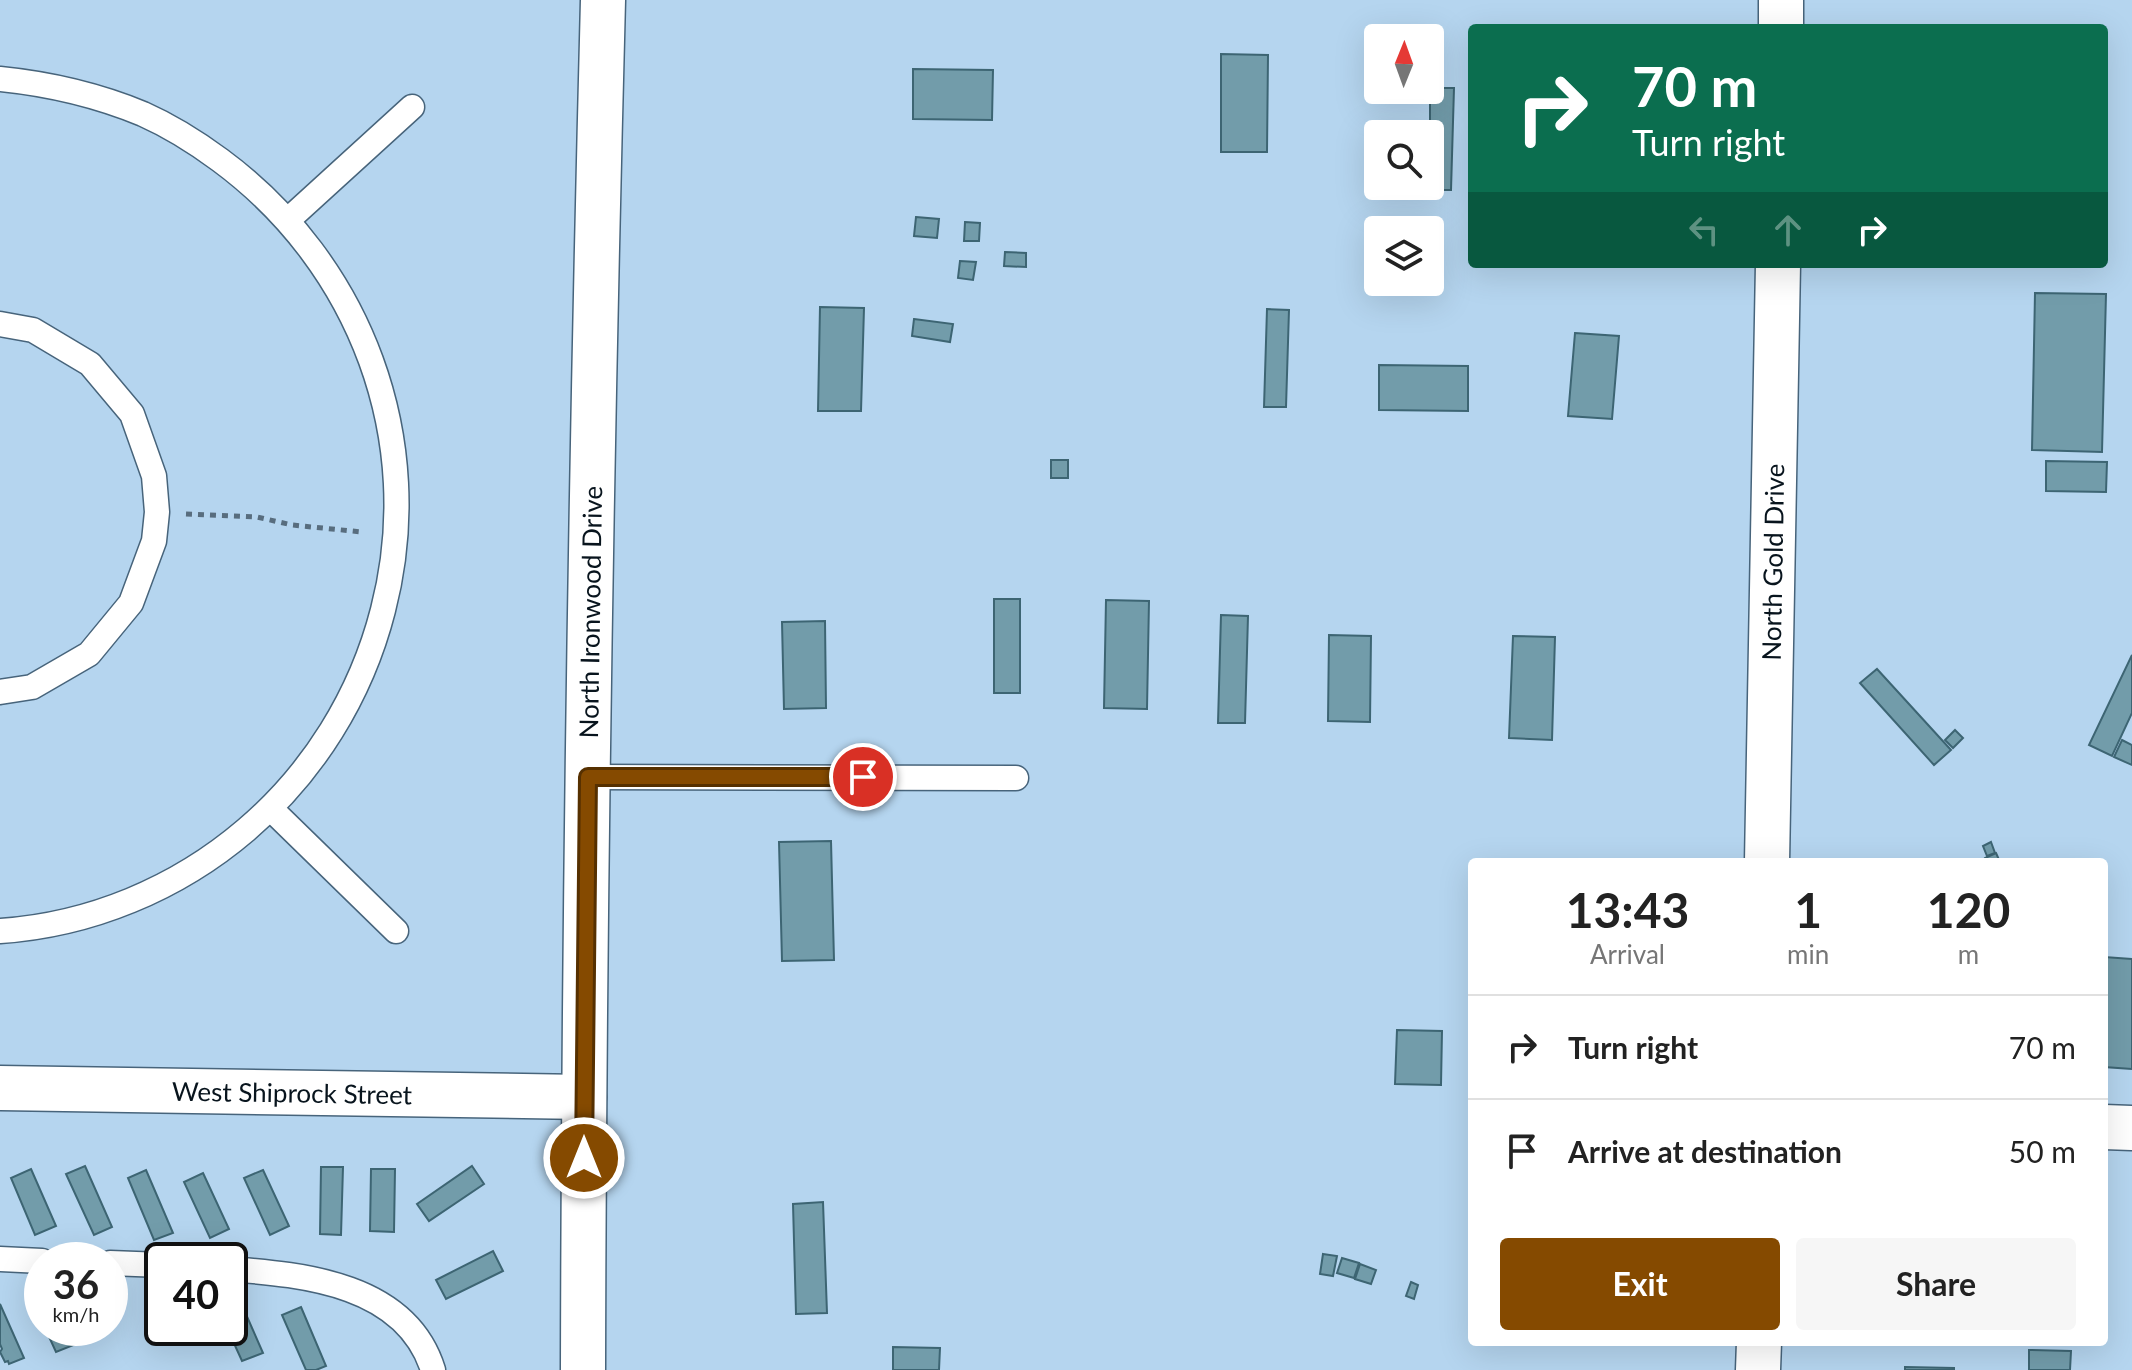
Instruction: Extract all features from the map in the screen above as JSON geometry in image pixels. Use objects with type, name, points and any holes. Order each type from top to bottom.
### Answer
[{"type":"street","name":"North Ironwood Drive","points":[[583,1370],[592,428],[603,0]]},
{"type":"street","points":[[1781,0],[1781,24]]},
{"type":"street","name":"North Gold Drive","points":[[1767,858],[1778,268]]},
{"type":"street","name":"West Shiprock Street","points":[[0,1088],[584,1097]]},
{"type":"street","points":[[2108,1127],[2132,1128]]},
{"type":"street","points":[[1758,1370],[1759,1346]]},
{"type":"lane","points":[[0,79],[33,82],[91,95],[146,115],[198,143],[245,179],[288,220],[328,271],[359,328],[381,389],[394,453],[397,518],[390,582],[374,645],[348,704],[313,760],[271,809],[219,853],[161,887],[97,914],[31,929],[0,931]]},
{"type":"lane","points":[[288,220],[412,107]]},
{"type":"lane","points":[[0,324],[33,330],[90,364],[132,414],[154,476],[157,512],[154,541],[131,603],[89,654],[32,687],[0,692]]},
{"type":"lane","points":[[588,777],[1016,778]]},
{"type":"lane","points":[[271,809],[396,931]]},
{"type":"lane","points":[[0,1259],[24,1260]]},
{"type":"lane","points":[[248,1271],[325,1281],[372,1299],[402,1321],[428,1354],[433,1370]]},
{"type":"path","points":[[157,512],[257,517],[292,525],[335,528],[395,538]]},
{"type":"building","points":[[1221,54],[1268,55],[1267,152],[1221,152]]},
{"type":"building","points":[[913,69],[993,70],[992,120],[913,119]]},
{"type":"building","points":[[1444,88],[1454,88],[1451,190],[1444,190],[1444,120],[1430,120],[1430,104],[1444,104]]},
{"type":"building","points":[[916,217],[939,219],[937,238],[914,236]]},
{"type":"building","points":[[965,222],[980,223],[979,241],[964,241]]},
{"type":"building","points":[[1005,252],[1026,253],[1026,267],[1004,266]]},
{"type":"building","points":[[960,261],[976,262],[973,280],[958,278]]},
{"type":"building","points":[[2035,293],[2106,294],[2102,452],[2032,450]]},
{"type":"building","points":[[820,307],[864,308],[861,411],[818,411]]},
{"type":"building","points":[[1267,309],[1289,310],[1286,407],[1264,407]]},
{"type":"building","points":[[914,319],[953,324],[950,342],[912,336]]},
{"type":"building","points":[[1575,333],[1619,336],[1612,419],[1568,416]]},
{"type":"building","points":[[1379,365],[1468,366],[1468,411],[1379,410]]},
{"type":"building","points":[[1051,460],[1068,460],[1068,478],[1051,478]]},
{"type":"building","points":[[2046,461],[2107,462],[2106,492],[2046,491]]},
{"type":"building","points":[[994,599],[1020,599],[1020,693],[994,693]]},
{"type":"building","points":[[1106,600],[1149,601],[1147,709],[1104,708]]},
{"type":"building","points":[[1221,615],[1248,616],[1245,723],[1218,723]]},
{"type":"building","points":[[825,621],[826,708],[784,709],[782,622]]},
{"type":"building","points":[[1329,635],[1371,636],[1370,722],[1328,721]]},
{"type":"building","points":[[1513,636],[1555,637],[1552,740],[1509,738]]},
{"type":"building","points":[[2132,655],[2132,713],[2112,756],[2089,745]]},
{"type":"building","points":[[1877,669],[1951,750],[1934,765],[1860,683]]},
{"type":"building","points":[[1955,730],[1963,738],[1953,748],[1945,740]]},
{"type":"building","points":[[2122,740],[2132,745],[2132,765],[2114,757]]},
{"type":"building","points":[[831,841],[834,960],[782,961],[779,842]]},
{"type":"building","points":[[1991,842],[1995,853],[1987,856],[1983,846]]},
{"type":"building","points":[[2108,957],[2132,959],[2132,1069],[2108,1067]]},
{"type":"building","points":[[1397,1030],[1442,1031],[1441,1085],[1395,1084]]},
{"type":"building","points":[[85,1166],[112,1227],[94,1235],[66,1174]]},
{"type":"building","points":[[472,1166],[484,1184],[429,1221],[417,1204]]},
{"type":"building","points":[[321,1167],[343,1167],[341,1235],[320,1234]]},
{"type":"building","points":[[31,1169],[56,1226],[35,1235],[11,1178]]},
{"type":"building","points":[[371,1169],[395,1169],[394,1232],[370,1231]]},
{"type":"building","points":[[146,1170],[173,1233],[154,1240],[128,1178]]},
{"type":"building","points":[[263,1170],[289,1226],[270,1235],[244,1178]]},
{"type":"building","points":[[203,1173],[229,1229],[210,1238],[184,1182]]},
{"type":"building","points":[[823,1202],[827,1313],[796,1314],[793,1204]]},
{"type":"building","points":[[493,1251],[503,1271],[446,1299],[436,1280]]},
{"type":"building","points":[[1323,1254],[1337,1256],[1333,1276],[1320,1274]]},
{"type":"building","points":[[1342,1258],[1359,1263],[1354,1278],[1337,1273]]},
{"type":"building","points":[[1360,1264],[1376,1270],[1371,1284],[1355,1279]]},
{"type":"building","points":[[1411,1282],[1418,1285],[1414,1299],[1406,1296]]},
{"type":"building","points":[[0,1304],[24,1358],[9,1364],[0,1352]]},
{"type":"building","points":[[301,1307],[326,1366],[316,1370],[306,1370],[282,1315]]},
{"type":"building","points":[[248,1319],[263,1353],[242,1361],[235,1346],[248,1346]]},
{"type":"building","points":[[53,1346],[71,1346],[56,1352]]},
{"type":"building","points":[[893,1347],[940,1348],[939,1370],[893,1370]]},
{"type":"building","points":[[2029,1350],[2071,1351],[2070,1370],[2029,1370]]},
{"type":"building","points":[[1905,1367],[1954,1368],[1954,1370],[1905,1370]]},
{"type":"route","points":[[584,1158],[588,777],[863,777]]}]
